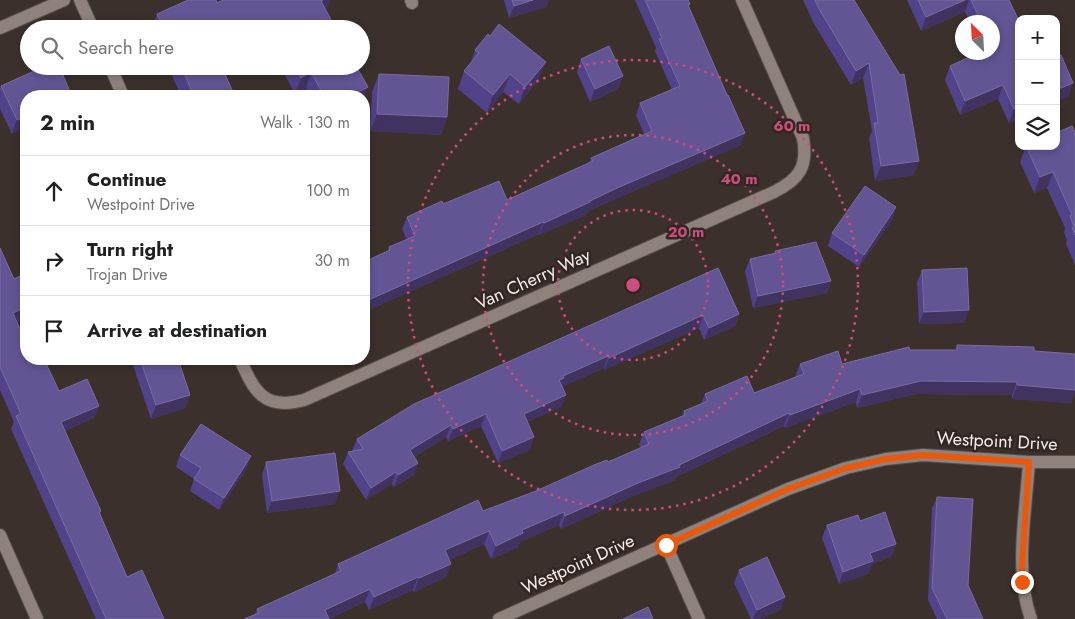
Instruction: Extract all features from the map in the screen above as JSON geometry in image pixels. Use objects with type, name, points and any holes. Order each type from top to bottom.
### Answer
[{"type":"street","points":[[0,28],[64,0]]},
{"type":"street","points":[[80,0],[89,20]]},
{"type":"street","name":"Van Cherry Way","points":[[243,365],[252,384],[269,401],[291,404],[304,400],[774,192],[791,182],[803,167],[804,147],[801,133],[742,0]]},
{"type":"street","points":[[114,75],[120,90]]},
{"type":"street","name":"Westpoint Drive","points":[[499,619],[788,489],[846,468],[886,459],[923,455],[1029,462],[1075,462]]},
{"type":"street","points":[[1029,462],[1022,567],[1024,596],[1031,619]]},
{"type":"street","points":[[0,535],[37,619]]},
{"type":"street","points":[[666,545],[699,619]]},
{"type":"building","points":[[188,0],[216,0],[217,3],[223,0],[323,0],[321,1],[331,20],[160,20],[157,14]]},
{"type":"building","points":[[512,0],[533,0],[514,6]]},
{"type":"building","points":[[645,0],[688,0],[690,4],[688,5],[745,133],[617,188],[544,223],[370,299],[370,259],[390,250],[389,247],[415,236],[407,217],[442,201],[443,204],[499,181],[507,200],[593,161],[591,158],[652,131],[640,103],[680,86],[659,39],[662,38]]},
{"type":"building","points":[[815,0],[854,0],[900,75],[904,74],[919,161],[881,166],[874,123],[878,123],[869,63],[856,71]]},
{"type":"building","points":[[918,0],[965,0],[926,17]]},
{"type":"building","points":[[971,0],[1009,0],[1016,15],[1014,109],[1003,85],[965,101],[950,66],[963,60],[1000,60],[1000,15],[978,15]]},
{"type":"building","points":[[499,24],[546,62],[525,87],[510,74],[493,95],[464,71],[479,53],[475,50],[488,34],[490,36]]},
{"type":"building","points":[[609,46],[623,76],[595,89],[581,59]]},
{"type":"building","points":[[1060,55],[1073,83],[1060,88],[1060,60]]},
{"type":"building","points":[[379,74],[449,77],[447,117],[377,114]]},
{"type":"building","points":[[25,75],[63,75],[69,90],[20,90],[20,119],[17,120],[1,86]]},
{"type":"building","points":[[185,75],[225,75],[232,90],[191,90]]},
{"type":"building","points":[[313,75],[361,75],[368,87],[362,90],[321,90]]},
{"type":"building","points":[[1072,126],[1075,132],[1075,235],[1070,216],[1072,215],[1053,172],[1040,177],[1028,150],[1060,150],[1060,131]]},
{"type":"building","points":[[865,186],[896,207],[864,255],[832,233]]},
{"type":"building","points":[[816,242],[831,281],[758,296],[750,259],[776,253],[775,251]]},
{"type":"building","points":[[0,248],[14,279],[20,276],[20,310],[13,313],[20,329],[20,365],[47,365],[59,391],[87,379],[99,406],[61,422],[101,511],[99,512],[127,577],[142,570],[164,619],[106,619],[16,416],[21,414],[0,367]]},
{"type":"building","points":[[718,268],[739,314],[709,328],[703,315],[609,358],[608,356],[563,376],[564,378],[559,380],[566,395],[524,414],[534,437],[502,451],[486,414],[453,429],[451,425],[410,450],[418,463],[398,475],[396,472],[371,488],[348,452],[363,449],[357,439],[414,404]]},
{"type":"building","points":[[967,268],[969,310],[924,312],[922,270]]},
{"type":"building","points":[[957,345],[1034,347],[1034,351],[1075,354],[1075,390],[1017,385],[1017,382],[921,381],[862,395],[860,389],[790,415],[789,413],[679,465],[680,467],[638,483],[565,516],[564,512],[522,530],[523,533],[496,546],[489,531],[445,550],[451,564],[374,597],[370,589],[325,610],[329,619],[244,619],[259,613],[257,609],[341,571],[338,564],[478,500],[483,511],[649,444],[644,432],[685,415],[684,411],[708,401],[705,394],[747,376],[754,393],[804,374],[800,364],[838,351],[842,364],[909,347],[910,350],[957,350]]},
{"type":"building","points":[[142,365],[180,365],[190,395],[156,405]]},
{"type":"building","points":[[201,424],[251,456],[224,498],[194,479],[201,468],[180,455]]},
{"type":"building","points":[[335,453],[340,491],[272,501],[266,462]]},
{"type":"building","points":[[937,497],[973,499],[968,585],[983,619],[947,619],[932,588]]},
{"type":"building","points":[[885,512],[896,544],[870,553],[873,561],[843,572],[827,525],[858,515],[860,521]]},
{"type":"building","points":[[767,557],[785,597],[757,610],[739,570]]},
{"type":"building","points":[[648,607],[653,619],[623,619]]},
{"type":"route","points":[[666,545],[788,489],[846,468],[886,459],[923,455],[1029,462],[1022,582]]}]
